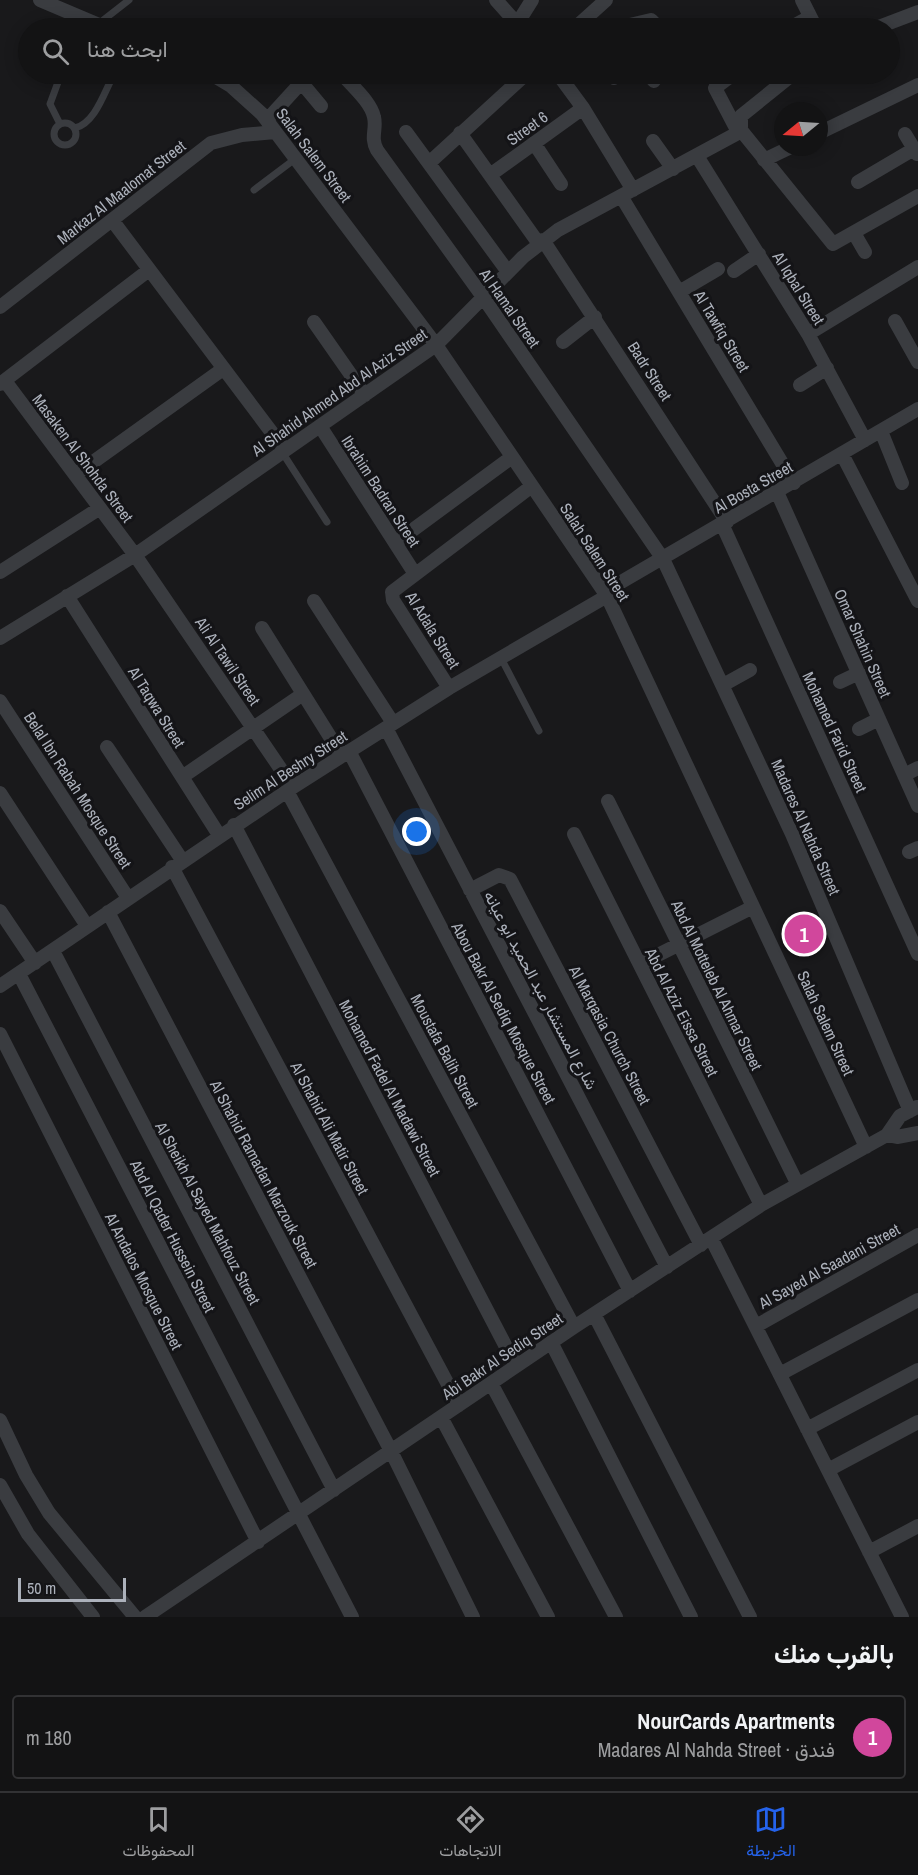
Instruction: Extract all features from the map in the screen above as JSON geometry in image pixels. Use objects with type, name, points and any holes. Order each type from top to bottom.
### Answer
[{"type":"street","points":[[40,0],[77,18]]},
{"type":"street","points":[[496,0],[512,18]]},
{"type":"street","points":[[523,18],[532,0]]},
{"type":"street","points":[[586,18],[606,0]]},
{"type":"street","points":[[803,0],[811,18]]},
{"type":"street","points":[[900,19],[918,12]]},
{"type":"street","name":"Salah Salem Street","points":[[226,84],[248,99],[271,126],[436,345],[606,594],[866,1147]]},
{"type":"street","points":[[271,126],[301,84]]},
{"type":"street","points":[[308,84],[321,106]]},
{"type":"street","name":"Al Hamal Street","points":[[350,84],[371,110],[374,124],[372,138],[377,150],[483,297],[663,559]]},
{"type":"street","points":[[429,163],[515,84]]},
{"type":"street","name":"Al Tawfiq Street","points":[[565,84],[583,108],[679,292],[794,483]]},
{"type":"street","points":[[720,84],[715,88],[739,131],[831,243],[837,243],[918,196]]},
{"type":"street","name":"Al Shahid Ahmed Abd Al Aziz Street","points":[[0,638],[135,555],[436,345],[541,242],[573,221],[673,170],[739,131],[741,116],[781,84]]},
{"type":"street","points":[[828,129],[918,85]]},
{"type":"street","name":"Street 6","points":[[490,175],[583,108]]},
{"type":"street","name":"Markaz Al Maalomat Street","points":[[0,307],[211,143],[271,126]]},
{"type":"street","points":[[406,132],[508,272]]},
{"type":"street","name":"Badr Street","points":[[460,134],[595,317],[724,523]]},
{"type":"street","points":[[858,182],[916,153],[905,134]]},
{"type":"street","points":[[653,141],[673,170]]},
{"type":"street","points":[[534,143],[561,184]]},
{"type":"street","name":"Al Iqbal Street","points":[[697,156],[808,334],[865,440]]},
{"type":"street","points":[[765,160],[774,156]]},
{"type":"street","points":[[112,220],[283,451]]},
{"type":"street","points":[[854,233],[865,252]]},
{"type":"street","points":[[734,271],[759,254]]},
{"type":"street","points":[[808,334],[918,267]]},
{"type":"street","points":[[679,292],[718,269]]},
{"type":"street","points":[[2,382],[149,270]]},
{"type":"street","points":[[563,342],[595,317]]},
{"type":"street","points":[[895,321],[918,362]]},
{"type":"street","points":[[314,322],[365,395]]},
{"type":"street","points":[[800,385],[827,368]]},
{"type":"street","points":[[75,475],[223,369]]},
{"type":"street","name":"Masaken Al Shohda Street","points":[[2,382],[135,555]]},
{"type":"street","name":"Al Bosta Street","points":[[606,594],[918,410]]},
{"type":"street","name":"Ibrahim Badran Street","points":[[320,426],[415,573]]},
{"type":"street","points":[[881,431],[902,483]]},
{"type":"street","points":[[843,454],[918,601]]},
{"type":"street","points":[[395,543],[512,457]]},
{"type":"street","points":[[415,573],[532,486]]},
{"type":"street","name":"Omar Shahin Street","points":[[777,492],[918,806]]},
{"type":"street","points":[[0,572],[100,508]]},
{"type":"street","name":"Mohamed Farid Street","points":[[724,523],[918,954]]},
{"type":"street","name":"Ali Al Tawil Street","points":[[135,555],[253,728],[290,789]]},
{"type":"street","name":"Madares Al Nahda Street","points":[[663,559],[797,845],[914,1109]]},
{"type":"street","points":[[905,575],[918,568]]},
{"type":"street","name":"Al Adala Street","points":[[415,573],[393,590],[393,600],[449,688]]},
{"type":"street","name":"Selim Al Beshry Street","points":[[0,986],[234,825],[449,688],[606,594]]},
{"type":"street","name":"Al Taqwa Street","points":[[67,596],[219,835]]},
{"type":"street","name":"شارع المستشار عبد الحميد ابو عيانه","points":[[314,601],[390,725],[470,890],[667,1267]]},
{"type":"street","name":"Abou Bakr Al Sediq Mosque Street","points":[[262,628],[303,694],[346,753],[630,1291]]},
{"type":"street","points":[[723,685],[750,670]]},
{"type":"street","points":[[840,682],[859,673]]},
{"type":"street","points":[[182,777],[303,694]]},
{"type":"street","name":"Belal Ibn Rabah Mosque Street","points":[[0,701],[128,898]]},
{"type":"street","points":[[859,729],[879,719]]},
{"type":"street","name":"Al Shahid Ali Matir Street","points":[[107,747],[177,864],[459,1405]]},
{"type":"street","points":[[904,775],[918,768]]},
{"type":"street","name":"Moustafa Balih Street","points":[[290,789],[574,1327]]},
{"type":"street","points":[[0,793],[87,926]]},
{"type":"street","name":"Abd Al Motteleb Al Ahmar Street","points":[[608,801],[797,1183]]},
{"type":"street","name":"Mohamed Fadel Al Madawi Street","points":[[234,825],[516,1366]]},
{"type":"street","name":"Abd Al Aziz Eissa Street","points":[[574,834],[761,1205]]},
{"type":"street","name":"Al Marqasia Church Street","points":[[470,890],[499,875],[510,879],[706,1241],[756,1326],[902,1617]]},
{"type":"street","points":[[639,964],[753,907]]},
{"type":"street","points":[[0,911],[35,963]]},
{"type":"street","name":"Al Shahid Ramadan Marzouk Street","points":[[108,912],[391,1451],[473,1617]]},
{"type":"street","name":"Al Sheikh Al Sayed Mahfouz Street","points":[[53,951],[334,1490]]},
{"type":"street","name":"Abd Al Qader Hussein Street","points":[[19,974],[352,1617]]},
{"type":"street","name":"Al Andalos Mosque Street","points":[[0,1034],[258,1542]]},
{"type":"street","name":"Abi Bakr Al Sediq Street","points":[[145,1617],[551,1342],[761,1205],[887,1135],[892,1124],[914,1109]]},
{"type":"street","name":"Abi Bakr Al Sediq Street","points":[[887,1135],[897,1137],[918,1133]]},
{"type":"street","name":"Al Sayed Al Saadani Street","points":[[756,1326],[918,1235]]},
{"type":"street","points":[[780,1374],[918,1300]]},
{"type":"street","points":[[594,1314],[750,1617]]},
{"type":"street","points":[[551,1342],[691,1617]]},
{"type":"street","points":[[807,1429],[918,1370]]},
{"type":"street","points":[[491,1383],[616,1617]]},
{"type":"street","points":[[441,1417],[548,1617]]},
{"type":"street","points":[[0,1420],[26,1475],[49,1513],[135,1617]]},
{"type":"street","points":[[828,1470],[918,1422]]},
{"type":"street","points":[[0,1485],[28,1534],[93,1617]]},
{"type":"street","points":[[869,1552],[918,1527]]},
{"type":"lane","points":[[102,18],[129,0]]},
{"type":"lane","points":[[57,84],[50,104],[60,124],[55,137],[60,144],[73,142],[75,128]]},
{"type":"lane","points":[[60,124],[65,123],[75,128],[84,126],[109,84]]},
{"type":"lane","points":[[254,190],[296,159]]},
{"type":"lane","points":[[283,451],[327,522]]},
{"type":"lane","points":[[501,658],[539,731]]},
{"type":"place","name":"NourCards Apartments","points":[[804,934]]}]
